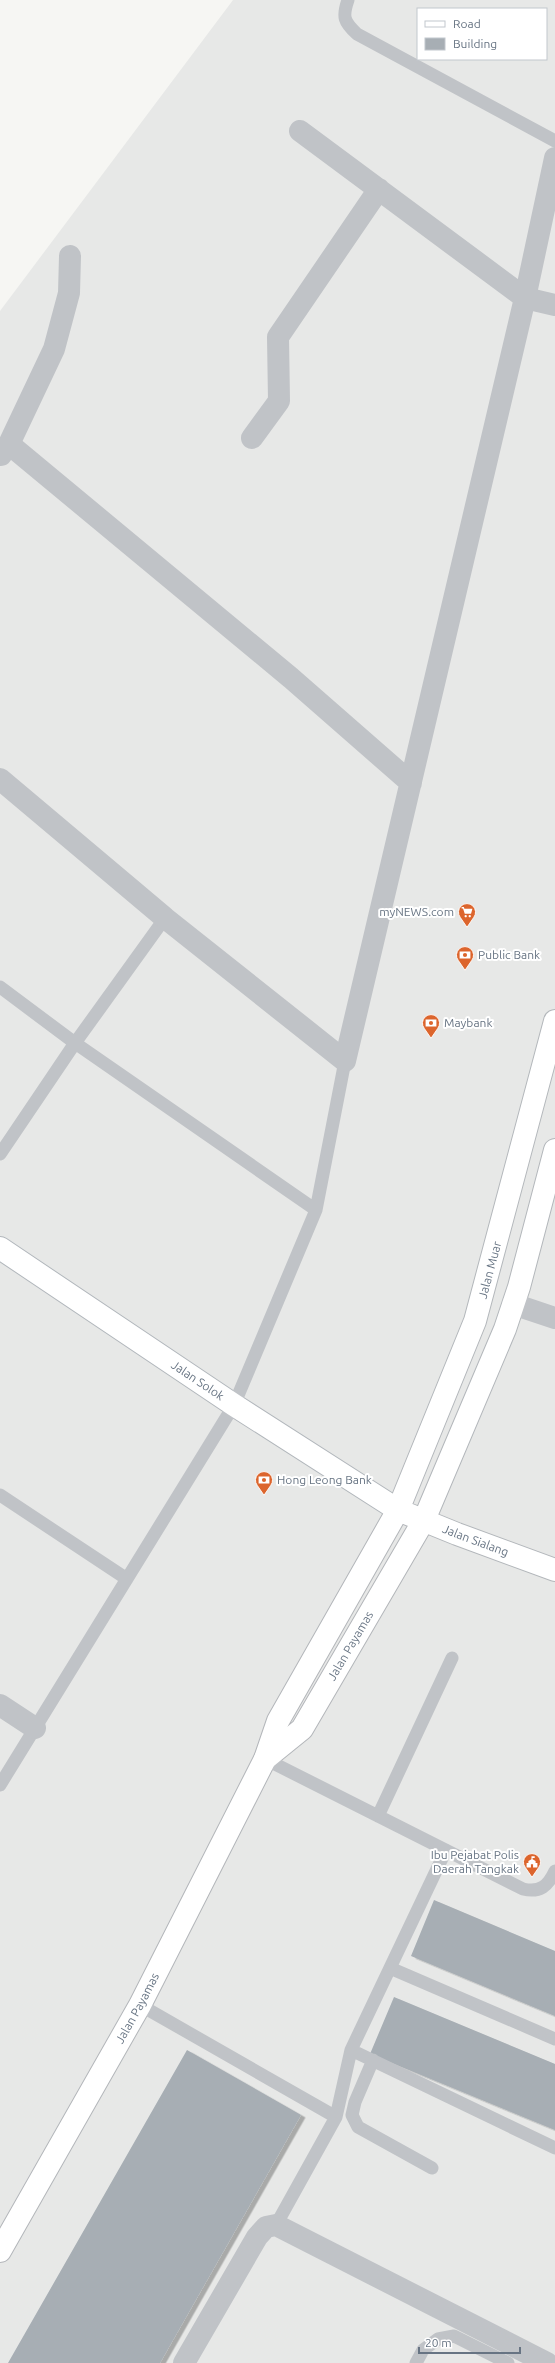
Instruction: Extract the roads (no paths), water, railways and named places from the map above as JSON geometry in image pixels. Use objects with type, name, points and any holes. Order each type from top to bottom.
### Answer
[{"type":"main road","name":"Jalan Muar","points":[[398,1510],[475,1322],[555,1021]]},
{"type":"main road","points":[[424,1520],[505,1329],[555,1150]]},
{"type":"main road","name":"Jalan Solok","points":[[0,1248],[234,1405],[398,1510]]},
{"type":"main road","name":"Jalan Sialang","points":[[398,1510],[555,1570]]},
{"type":"main road","name":"Jalan Payamas","points":[[0,2251],[140,2005],[265,1759],[278,1721],[398,1510]]},
{"type":"main road","name":"Jalan Payamas","points":[[265,1759],[302,1729],[424,1520]]},
{"type":"street","points":[[300,131],[525,298],[555,305]]},
{"type":"street","points":[[0,780],[165,918],[345,1061],[525,298],[555,158]]},
{"type":"street","points":[[252,438],[279,401],[278,337],[379,189]]},
{"type":"street","points":[[70,256],[69,293],[54,348],[4,450],[291,678],[411,783]]},
{"type":"street","points":[[513,1304],[555,1318]]},
{"type":"street","points":[[0,1705],[35,1728]]},
{"type":"street","points":[[184,2363],[257,2237],[266,2227],[276,2225],[547,2363]]},
{"type":"lane","points":[[348,0],[344,12],[346,24],[357,34],[555,141]]},
{"type":"lane","points":[[0,1154],[75,1043],[165,918]]},
{"type":"lane","points":[[0,987],[75,1043],[316,1210]]},
{"type":"lane","points":[[0,1785],[234,1405],[316,1210],[345,1061]]},
{"type":"lane","points":[[0,1495],[127,1579]]},
{"type":"lane","points":[[378,1816],[452,1658]]},
{"type":"lane","points":[[265,1759],[523,1889],[533,1892],[543,1888],[555,1871]]},
{"type":"lane","points":[[276,2225],[336,2117],[351,2050],[446,1850]]},
{"type":"lane","points":[[390,1968],[555,2039]]},
{"type":"lane","points":[[140,2005],[336,2117]]},
{"type":"lane","points":[[351,2050],[555,2148]]},
{"type":"lane","points":[[373,2060],[355,2102],[352,2115],[355,2121],[358,2126],[432,2168]]},
{"type":"lane","points":[[416,2363],[423,2350],[438,2339],[454,2336],[508,2363]]},
{"type":"place","name":"myNEWS.com","points":[[467,927]]},
{"type":"place","name":"Public Bank","points":[[465,970]]},
{"type":"place","name":"Maybank","points":[[431,1038]]},
{"type":"place","name":"Hong Leong Bank","points":[[264,1495]]},
{"type":"place","name":"Ibu Pejabat Polis Daerah Tangkak","points":[[532,1877]]}]
